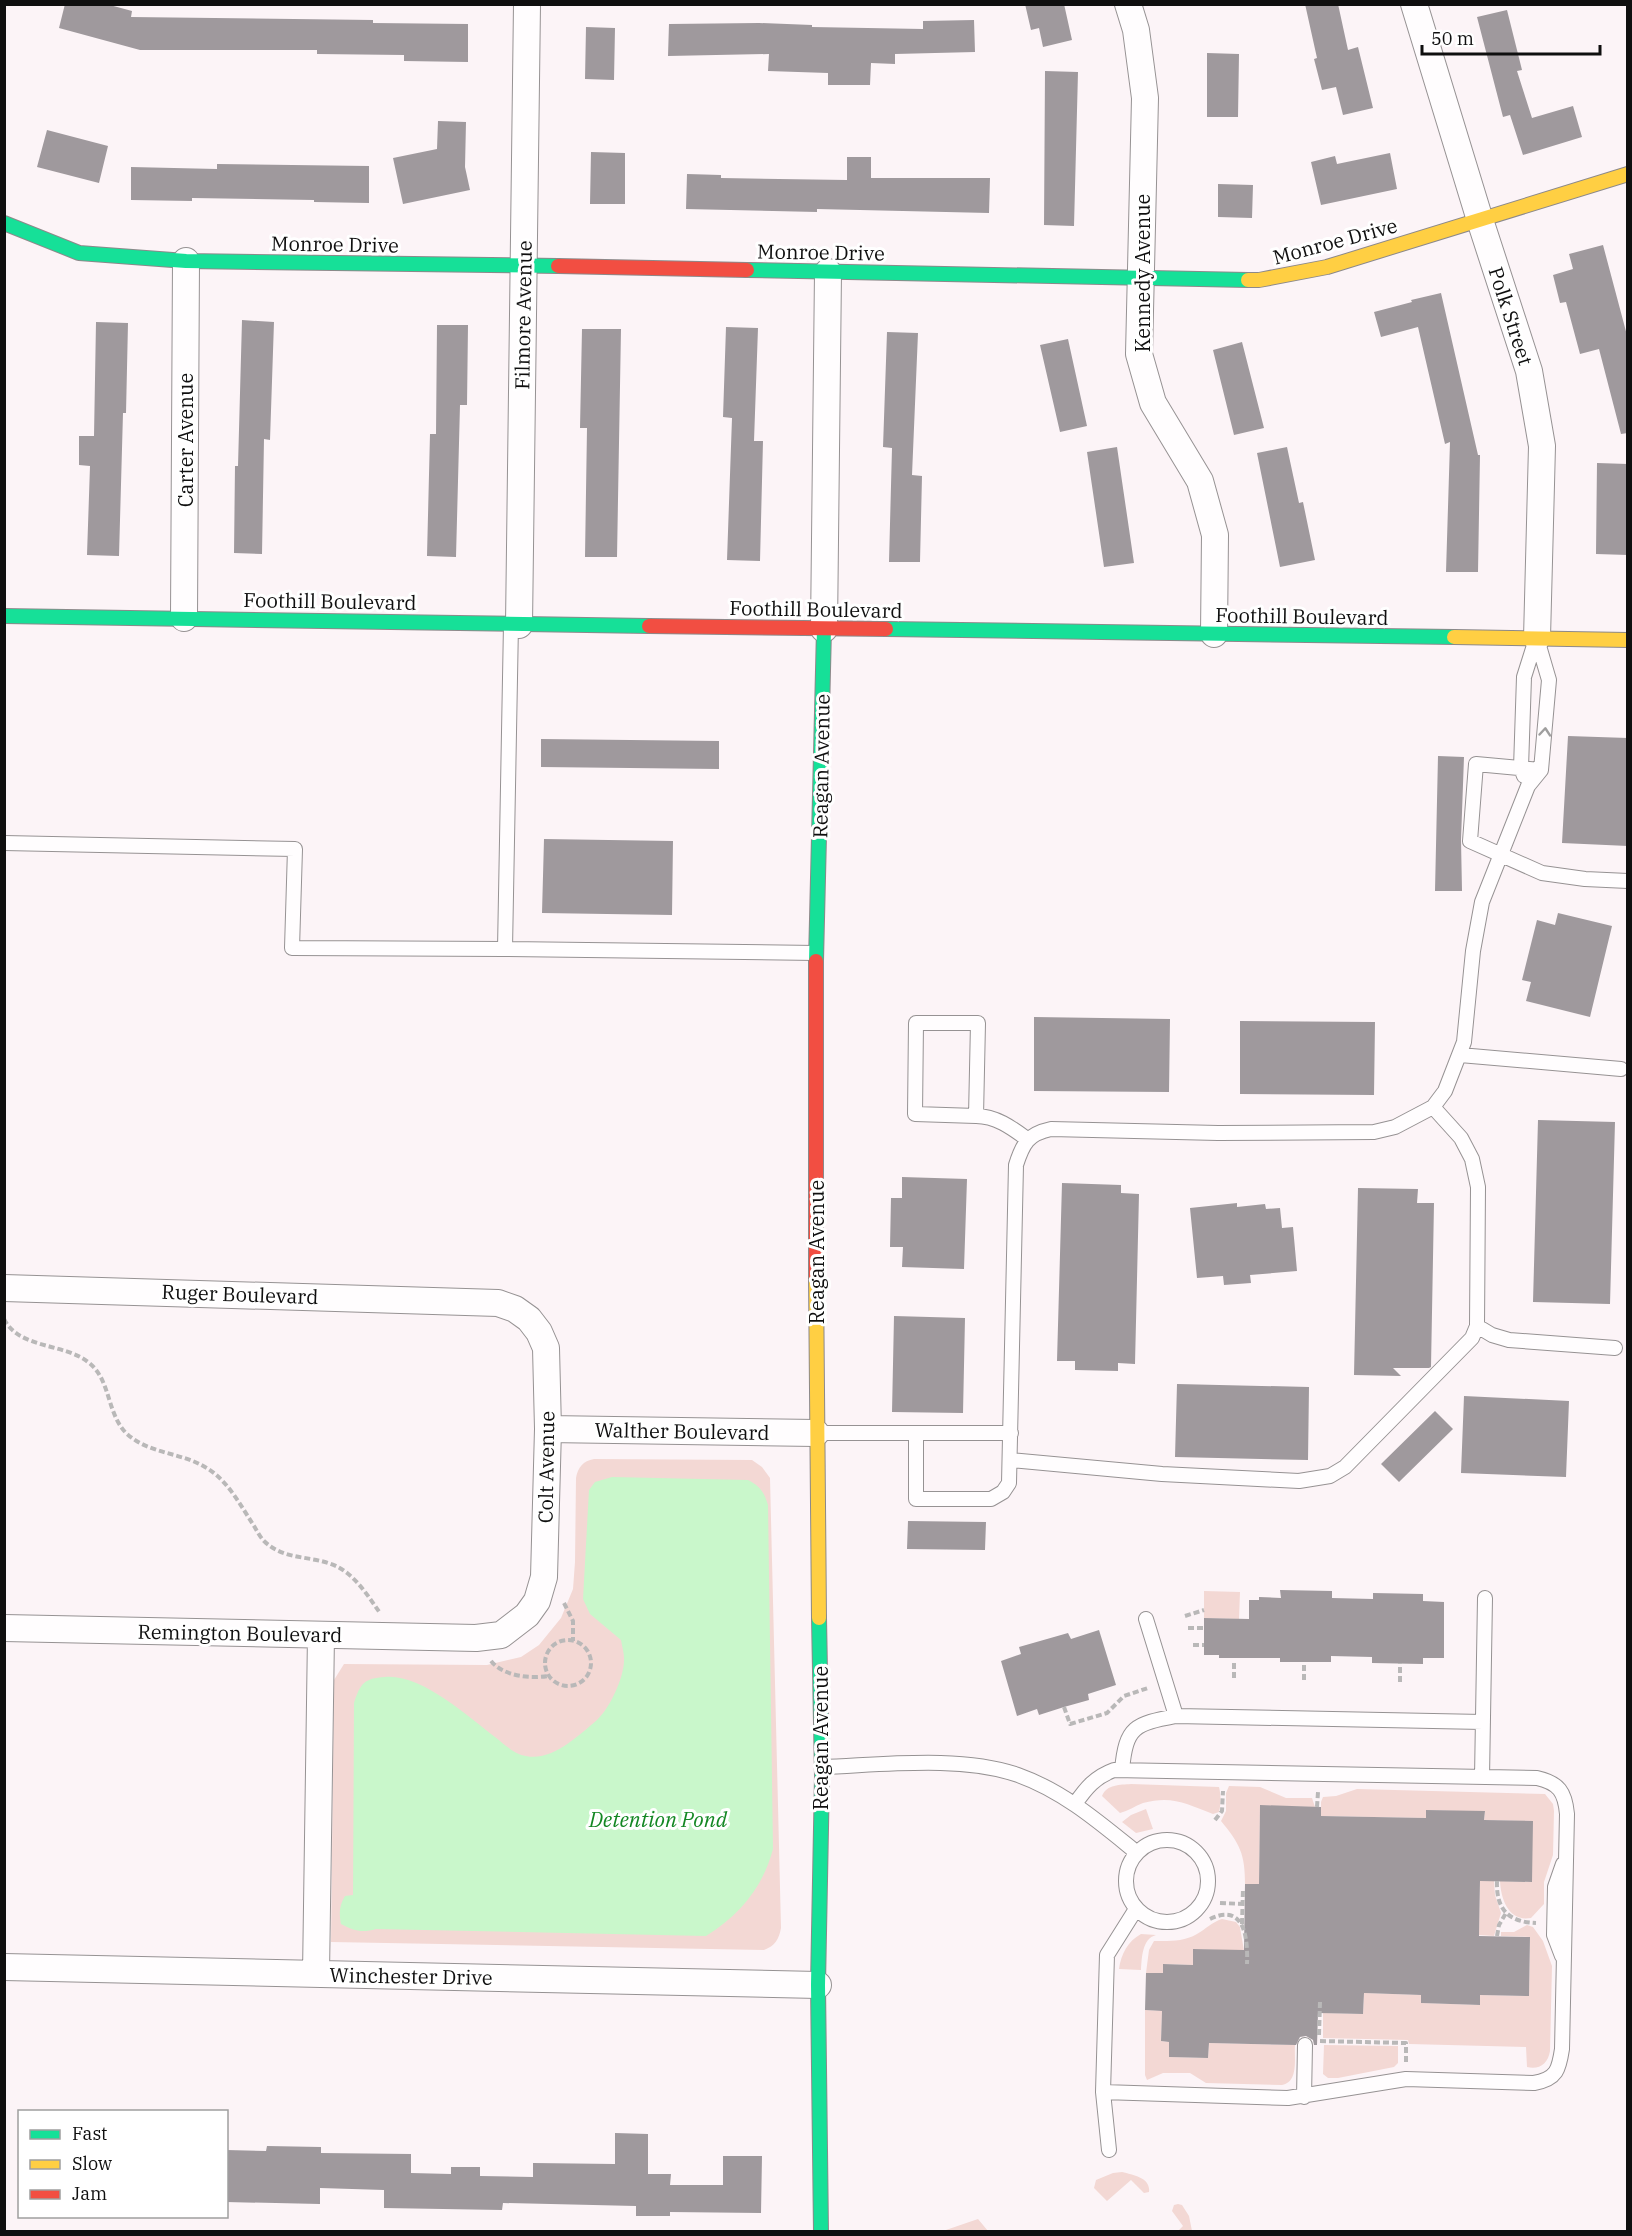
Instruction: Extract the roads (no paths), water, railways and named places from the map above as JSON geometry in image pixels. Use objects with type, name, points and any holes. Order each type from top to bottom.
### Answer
[{"type":"street","name":"Filmore Avenue","points":[[515,625],[528,4]]},
{"type":"street","name":"Kennedy Avenue","points":[[1128,4],[1136,30],[1145,98],[1139,354],[1153,403],[1200,481],[1215,536],[1214,634]]},
{"type":"street","name":"Polk Street","points":[[1414,4],[1529,371],[1542,446],[1537,638]]},
{"type":"street","name":"Monroe Drive","points":[[4,223],[79,253],[186,261],[1259,280],[1327,267],[1628,174]]},
{"type":"street","name":"Carter Avenue","points":[[184,618],[186,261]]},
{"type":"street","name":"Reagan Avenue","points":[[820,2232],[818,1985],[822,1767],[816,1433],[816,953],[824,629],[828,272]]},
{"type":"street","name":"Foothill Boulevard","points":[[4,616],[1628,640]]},
{"type":"street","name":"Ruger Boulevard","points":[[4,1288],[476,1301]]},
{"type":"street","name":"Colt Avenue","points":[[476,1301],[498,1303],[514,1309],[530,1319],[539,1332],[546,1348],[548,1429],[544,1577],[537,1601],[527,1615],[501,1635],[476,1638]]},
{"type":"street","name":"Walther Boulevard","points":[[548,1429],[816,1433]]},
{"type":"street","name":"Remington Boulevard","points":[[4,1628],[476,1638]]},
{"type":"street","points":[[316,1974],[321,1635]]},
{"type":"street","name":"Winchester Drive","points":[[4,1967],[818,1985]]},
{"type":"lane","points":[[505,949],[515,625]]},
{"type":"lane","points":[[1528,786],[1521,768],[1524,677],[1537,638]]},
{"type":"lane","points":[[916,1433],[916,1499],[992,1499],[1003,1492],[1009,1483],[1016,1165],[1028,1139],[1038,1131],[1052,1129],[1218,1133],[1374,1132],[1395,1127],[1433,1107],[1445,1091],[1464,1042],[1473,951],[1480,912],[1528,786],[1541,770],[1549,680],[1537,638]]},
{"type":"lane","points":[[1541,770],[1476,764],[1470,841],[1542,873],[1585,879],[1628,881]]},
{"type":"lane","points":[[4,843],[295,849],[292,948],[816,953]]},
{"type":"lane","points":[[976,1116],[978,1023],[916,1023],[915,1114],[976,1116],[996,1120],[1028,1139]]},
{"type":"lane","points":[[1460,1055],[1621,1069]]},
{"type":"lane","points":[[1010,1460],[1162,1474],[1299,1481],[1330,1476],[1345,1467],[1472,1338],[1477,1326],[1478,1187],[1472,1159],[1461,1138],[1433,1107]]},
{"type":"lane","points":[[1477,1326],[1492,1335],[1509,1340],[1616,1348]]},
{"type":"lane","points":[[816,1433],[1011,1433]]},
{"type":"lane","points":[[1482,1777],[1485,1598]]},
{"type":"lane","points":[[1146,1619],[1176,1716]]},
{"type":"lane","points":[[1122,1770],[1124,1747],[1132,1731],[1146,1722],[1176,1716],[1482,1722]]},
{"type":"lane","points":[[822,1767],[959,1764],[988,1767],[1017,1774],[1048,1788],[1075,1804],[1136,1852]]},
{"type":"lane","points":[[1075,1804],[1089,1785],[1101,1775],[1122,1770],[1537,1778],[1551,1781],[1561,1790],[1566,1801],[1567,1856],[1562,2049],[1555,2074],[1547,2080],[1534,2083],[1406,2079],[1288,2098],[1103,2092]]},
{"type":"lane","points":[[1162,1839],[1176,1840],[1190,1846],[1200,1856],[1207,1868],[1208,1883],[1205,1897],[1197,1909],[1187,1917],[1175,1922],[1162,1922],[1149,1919],[1136,1909],[1125,1889],[1125,1875],[1136,1852],[1148,1843],[1162,1839]]},
{"type":"lane","points":[[1564,1964],[1554,1935],[1555,1887],[1567,1856]]},
{"type":"lane","points":[[1108,2150],[1103,2092],[1107,1955],[1136,1909]]},
{"type":"lane","points":[[1304,2097],[1305,2045]]},
{"type":"water","name":"Detention Pond","points":[[612,1477],[748,1480],[759,1487],[768,1505],[773,1849],[769,1863],[756,1888],[740,1909],[706,1936],[376,1929],[362,1931],[341,1924],[342,1903],[345,1896],[353,1895],[354,1703],[364,1683],[385,1677],[414,1682],[458,1708],[509,1748],[526,1756],[546,1755],[564,1746],[597,1720],[607,1708],[616,1691],[624,1665],[621,1640],[590,1614],[583,1599],[589,1490],[595,1482]]}]
